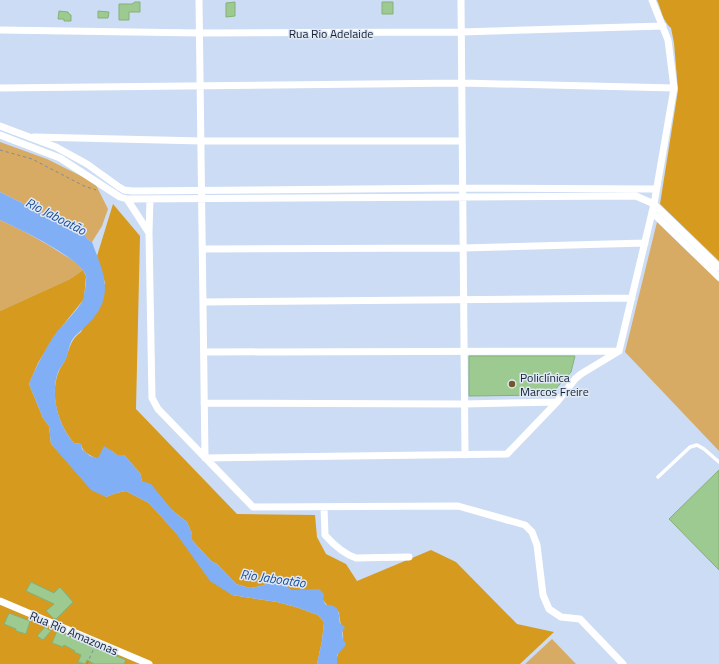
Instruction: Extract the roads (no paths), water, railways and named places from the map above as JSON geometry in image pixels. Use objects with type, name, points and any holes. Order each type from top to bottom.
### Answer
[{"type":"street","points":[[199,0],[205,458]]},
{"type":"street","points":[[461,0],[465,455]]},
{"type":"street","points":[[205,458],[507,454],[557,402],[574,379],[619,351],[654,204],[655,189],[674,88],[668,40],[652,0]]},
{"type":"street","name":"Rua Rio Adelaide","points":[[0,30],[200,33],[461,32],[662,26]]},
{"type":"street","points":[[0,88],[462,83],[674,88]]},
{"type":"street","points":[[0,126],[56,147],[86,164],[124,190],[132,191],[463,188],[655,189]]},
{"type":"street","points":[[0,135],[60,158],[120,197],[127,199],[636,196],[654,204],[719,267]]},
{"type":"street","points":[[30,137],[202,141],[462,141]]},
{"type":"street","points":[[127,199],[149,233]]},
{"type":"street","points":[[150,199],[149,233],[152,398],[158,410],[253,507],[458,506],[525,525],[532,532],[537,546],[543,595],[549,608],[561,617],[580,620],[622,664]]},
{"type":"street","points":[[652,212],[719,277]]},
{"type":"street","points":[[203,249],[463,248],[645,243]]},
{"type":"street","points":[[203,302],[632,298]]},
{"type":"street","points":[[204,352],[619,351]]},
{"type":"street","points":[[204,403],[464,404],[557,402]]},
{"type":"street","points":[[324,507],[325,535],[329,540],[351,556],[356,558],[409,557]]},
{"type":"street","name":"Rua Rio Amazonas","points":[[0,601],[149,664]]},
{"type":"lane","points":[[658,476],[690,447],[697,445],[719,462]]},
{"type":"water","points":[[0,192],[48,216],[64,220],[82,230],[87,239],[92,242],[104,276],[105,290],[102,303],[92,319],[73,338],[66,359],[59,370],[56,381],[55,400],[60,419],[68,436],[74,443],[81,444],[82,449],[90,456],[98,458],[104,446],[117,455],[124,455],[140,473],[142,481],[151,484],[173,511],[187,522],[192,534],[192,540],[211,561],[217,564],[236,584],[250,588],[272,582],[287,586],[291,590],[319,589],[324,594],[323,600],[326,605],[334,606],[338,610],[340,623],[345,627],[342,632],[343,640],[346,643],[337,655],[337,664],[317,664],[324,622],[318,615],[277,602],[232,595],[210,581],[175,532],[149,503],[126,491],[106,497],[91,490],[51,444],[49,426],[43,418],[29,384],[52,339],[83,300],[86,276],[82,269],[74,261],[62,253],[33,236],[0,220]]},
{"type":"place","name":"Policlínica Marcos Freire","points":[[512,384]]},
{"type":"water label","name":"Rio Jaboatão","points":[[56,216]]},
{"type":"water label","name":"Rio Jaboatão","points":[[273,578]]}]
